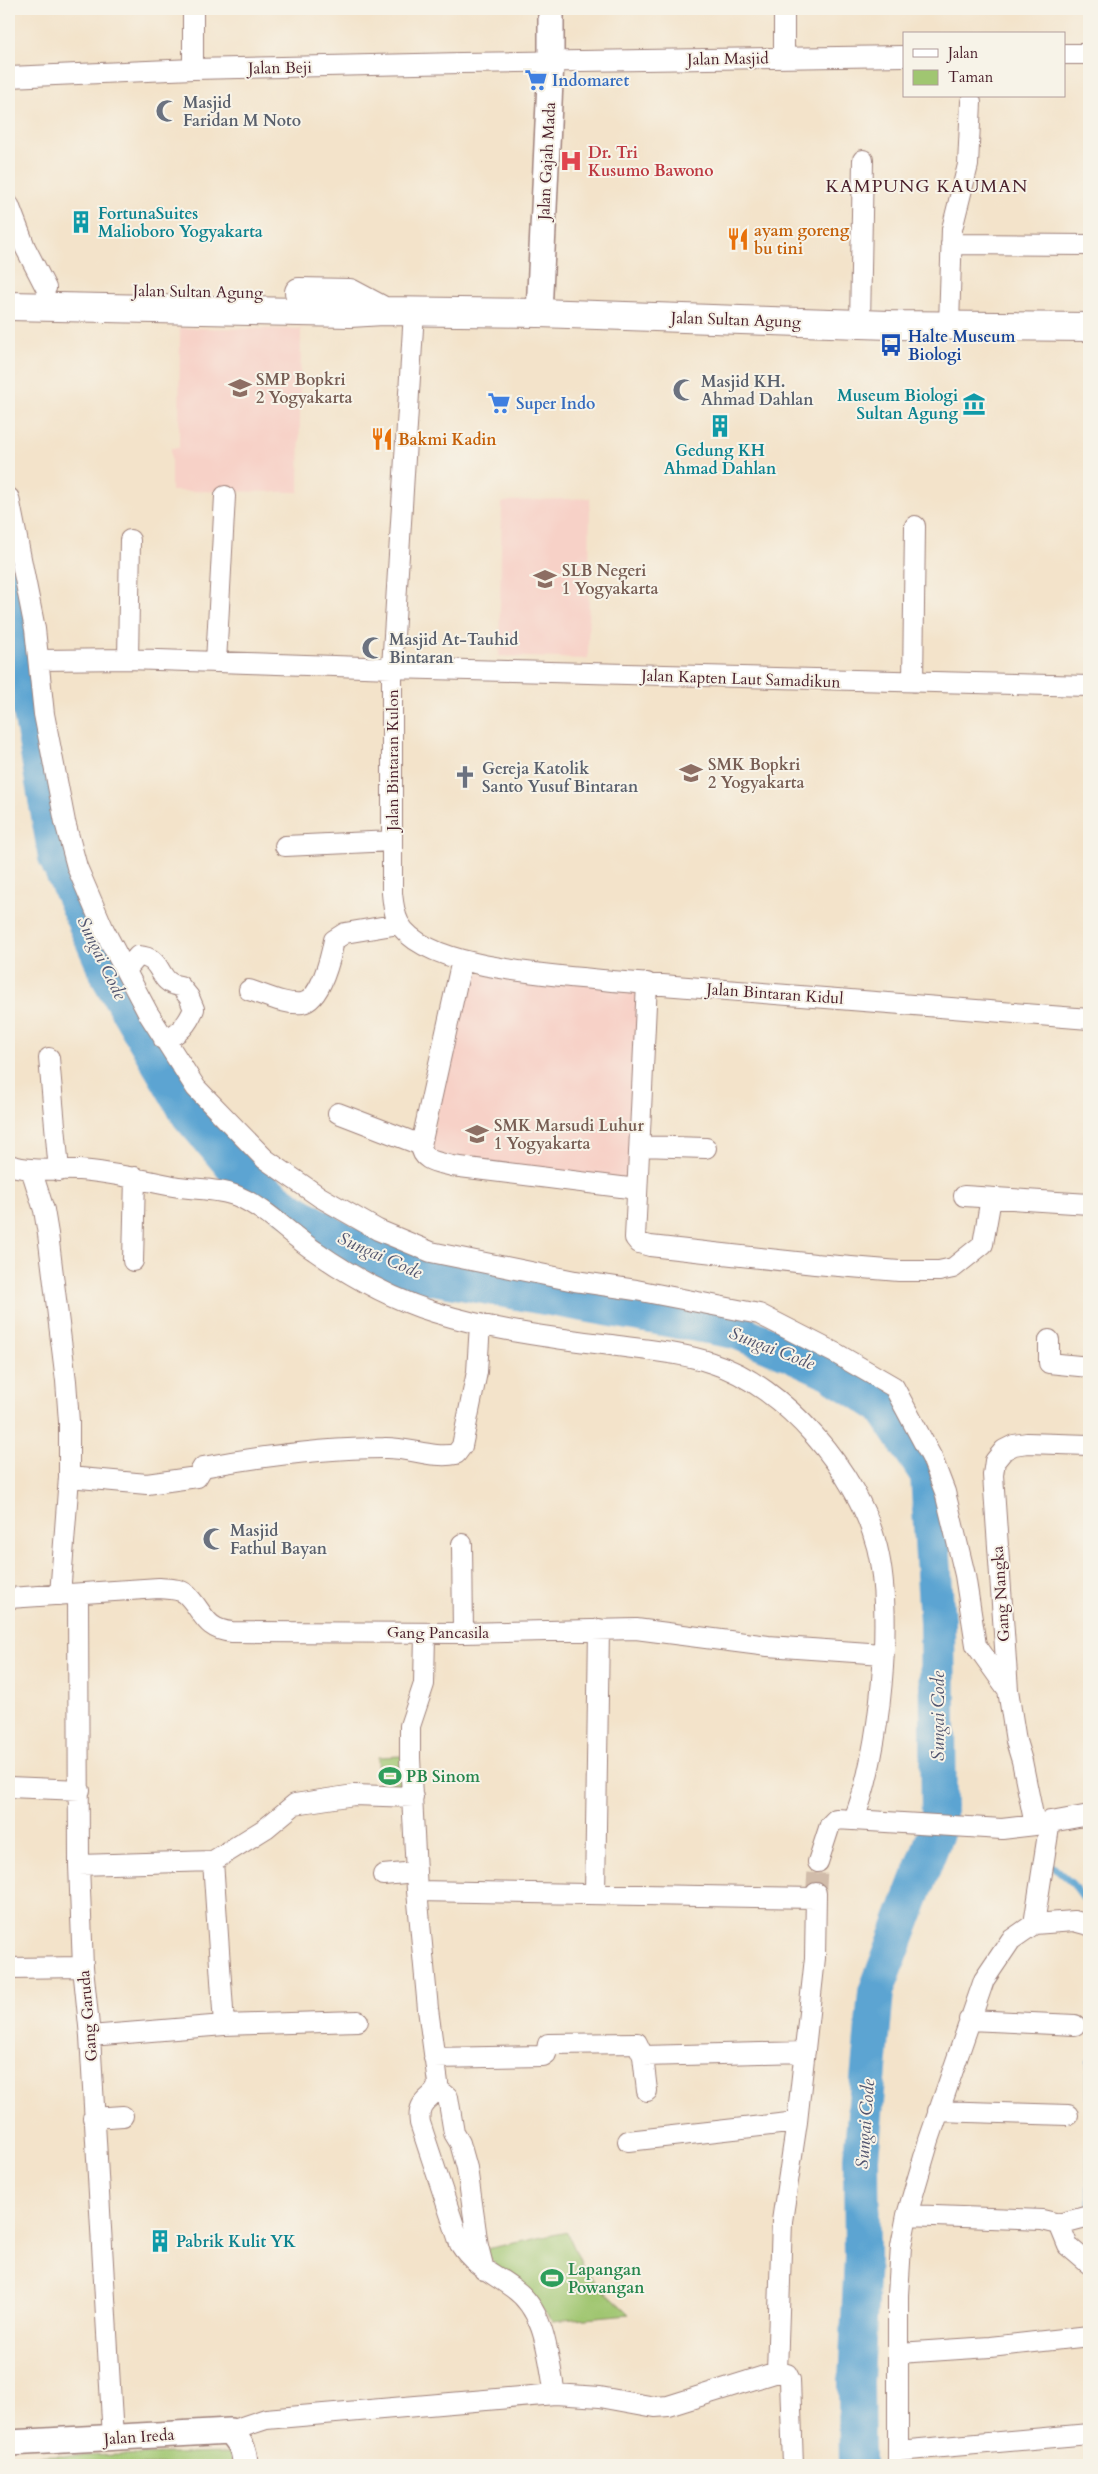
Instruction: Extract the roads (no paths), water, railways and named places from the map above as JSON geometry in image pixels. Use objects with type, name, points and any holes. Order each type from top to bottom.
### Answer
[{"type":"main road","name":"Jalan Sultan Agung","points":[[9,288],[350,293],[383,311]]},
{"type":"main road","name":"Jalan Sultan Agung","points":[[9,306],[350,313],[383,311],[539,313],[860,324],[1089,327]]},
{"type":"street","points":[[193,9],[193,69]]},
{"type":"street","name":"Jalan Gajah Mada","points":[[539,313],[551,61],[551,9]]},
{"type":"street","points":[[784,9],[784,57]]},
{"type":"street","points":[[1066,54],[1089,54]]},
{"type":"street","name":"Jalan Masjid","points":[[551,61],[903,56]]},
{"type":"street","name":"Jalan Beji","points":[[9,77],[193,69],[551,61]]},
{"type":"street","points":[[950,325],[952,229],[968,165],[971,102]]},
{"type":"street","points":[[860,324],[863,160]]},
{"type":"street","points":[[9,205],[25,247],[46,288]]},
{"type":"street","points":[[952,244],[1089,245]]},
{"type":"street","name":"Jalan Bintaran Kulon","points":[[399,924],[394,910],[392,893],[392,668],[414,312]]},
{"type":"street","points":[[216,662],[219,575],[223,564],[226,496]]},
{"type":"street","points":[[9,498],[40,660],[44,714],[71,848],[92,905],[164,1040],[196,1088],[265,1159],[320,1197],[378,1230],[431,1252],[574,1282],[636,1290],[759,1314],[837,1354],[894,1387],[932,1458],[945,1492],[965,1575],[976,1645],[1008,1690]]},
{"type":"street","points":[[913,682],[915,526]]},
{"type":"street","points":[[128,659],[130,540]]},
{"type":"street","name":"Jalan Kapten Laut Samadikun","points":[[40,660],[128,659],[392,668],[1089,686]]},
{"type":"street","points":[[285,846],[392,841]]},
{"type":"street","points":[[249,990],[290,1002],[302,1003],[308,1000],[324,977],[334,940],[345,934],[399,924],[426,947],[462,960],[421,1145],[421,1153],[426,1159],[452,1166],[637,1189]]},
{"type":"street","points":[[126,970],[138,956],[148,956],[158,965],[163,978],[171,985],[180,986],[189,997],[194,1009],[189,1021],[178,1034],[164,1040]]},
{"type":"street","name":"Jalan Bintaran Kidul","points":[[462,960],[537,972],[646,983],[1089,1019]]},
{"type":"street","points":[[646,983],[635,1238],[639,1242],[650,1246],[815,1264],[899,1271],[939,1271],[954,1268],[983,1244],[991,1198]]},
{"type":"street","points":[[49,1058],[59,1171]]},
{"type":"street","points":[[338,1114],[421,1145]]},
{"type":"street","points":[[640,1146],[706,1148]]},
{"type":"street","points":[[9,1165],[31,1169],[78,1170],[134,1177],[175,1186],[234,1195],[254,1206],[314,1251],[360,1280],[416,1306],[480,1324],[537,1336],[709,1362],[751,1379],[771,1393],[802,1423],[830,1456],[853,1490],[864,1512],[877,1548],[884,1596],[883,1654],[869,1766],[861,1800],[860,1819]]},
{"type":"street","name":"Gang Garuda","points":[[31,1169],[44,1210],[68,1402],[69,1594],[80,1790],[79,1865],[83,1967],[90,2036],[93,2118],[113,2438]]},
{"type":"street","points":[[133,1261],[134,1177]]},
{"type":"street","points":[[964,1196],[1089,1204]]},
{"type":"street","points":[[69,1477],[147,1484],[197,1477],[203,1467],[314,1450],[387,1448],[444,1455],[456,1454],[462,1446],[477,1372],[480,1324]]},
{"type":"street","points":[[1049,1340],[1049,1363],[1089,1367]]},
{"type":"street","name":"Gang Nangka","points":[[1043,1823],[1016,1741],[1008,1690],[992,1491],[995,1461],[1004,1450],[1014,1445],[1028,1443],[1089,1446]]},
{"type":"street","points":[[462,1544],[463,1634]]},
{"type":"street","name":"Gang Pancasila","points":[[9,1598],[152,1588],[175,1589],[186,1594],[212,1626],[226,1632],[463,1634],[636,1630],[768,1646],[883,1654]]},
{"type":"street","points":[[595,1894],[599,1630]]},
{"type":"street","points":[[425,1633],[423,1691],[410,1726],[417,1882],[437,2088],[448,2097],[454,2133],[463,2152],[484,2270]]},
{"type":"street","points":[[9,1787],[80,1790]]},
{"type":"street","points":[[79,1865],[213,1861],[266,1828],[295,1804],[354,1795],[413,1796]]},
{"type":"street","points":[[818,1862],[831,1822],[836,1820],[860,1819],[1002,1829],[1089,1815]]},
{"type":"street","points":[[1034,1924],[1043,1823]]},
{"type":"street","points":[[213,1861],[224,2025]]},
{"type":"street","points":[[383,1875],[417,1882],[595,1894],[816,1896],[815,1958],[797,2122],[782,2221],[777,2372]]},
{"type":"street","points":[[1089,1925],[1074,1921],[1034,1924],[1022,1930],[1011,1940],[984,1980],[969,2020],[938,2111],[907,2215],[901,2246],[898,2295],[898,2458],[1089,2434]]},
{"type":"street","points":[[9,1968],[83,1967]]},
{"type":"street","points":[[969,2020],[1075,2025]]},
{"type":"street","points":[[90,2036],[224,2025],[358,2021]]},
{"type":"street","points":[[434,2058],[543,2056],[546,2054],[548,2044],[637,2043],[643,2056],[647,2091]]},
{"type":"street","points":[[643,2056],[805,2052]]},
{"type":"street","points":[[437,2088],[421,2106],[420,2122],[460,2244],[472,2261],[514,2288],[534,2310],[543,2330],[555,2394]]},
{"type":"street","points":[[938,2111],[1068,2115]]},
{"type":"street","points":[[93,2118],[123,2116]]},
{"type":"street","points":[[628,2141],[797,2122]]},
{"type":"street","points":[[907,2215],[1042,2220],[1059,2224],[1086,2217]]},
{"type":"street","points":[[1059,2224],[1068,2246],[1089,2264]]},
{"type":"street","points":[[899,2353],[990,2347],[1089,2336]]},
{"type":"street","points":[[245,2465],[245,2455],[240,2442],[230,2431],[266,2419],[555,2394],[600,2397],[655,2407],[668,2406],[777,2372],[787,2374],[790,2380],[793,2465]]},
{"type":"street","name":"Jalan Ireda","points":[[9,2443],[230,2431]]},
{"type":"waterway","name":"Sungai Code","points":[[9,586],[56,857],[110,979],[189,1115],[237,1171],[286,1206],[345,1242],[416,1274],[736,1331],[787,1352],[828,1371],[883,1407],[928,1475],[937,1623],[939,1825],[876,1992],[861,2158],[862,2257],[856,2382],[857,2465]]},
{"type":"waterway","points":[[1047,1861],[1072,1883],[1089,1906]]},
{"type":"waterway","points":[[1089,2062],[1089,2204]]},
{"type":"tunnel","points":[[816,1893],[818,1862]]},
{"type":"place","name":"Indomaret","points":[[536,80]]},
{"type":"place","name":"Masjid Faridan M Noto","points":[[167,111]]},
{"type":"place","name":"Dr. Tri Kusumo Bawono","points":[[571,161]]},
{"type":"place","name":"FortunaSuites Malioboro Yogyakarta","points":[[81,222]]},
{"type":"place","name":"ayam goreng bu tini","points":[[738,239]]},
{"type":"place","name":"Halte Museum Biologi","points":[[891,345]]},
{"type":"place","name":"SMP Bopkri 2 Yogyakarta","points":[[240,388]]},
{"type":"place","name":"Masjid KH. Ahmad Dahlan","points":[[684,390]]},
{"type":"place","name":"Super Indo","points":[[499,403]]},
{"type":"place","name":"Museum Biologi Sultan Agung","points":[[974,404]]},
{"type":"place","name":"Gedung KH Ahmad Dahlan","points":[[720,426]]},
{"type":"place","name":"Bakmi Kadin","points":[[382,439]]},
{"type":"place","name":"SLB Negeri 1 Yogyakarta","points":[[545,579]]},
{"type":"place","name":"Masjid At-Tauhid Bintaran","points":[[373,648]]},
{"type":"place","name":"SMK Bopkri 2 Yogyakarta","points":[[691,773]]},
{"type":"place","name":"Gereja Katolik Santo Yusuf Bintaran","points":[[465,777]]},
{"type":"place","name":"SMK Marsudi Luhur 1 Yogyakarta","points":[[477,1134]]},
{"type":"place","name":"Masjid Fathul Bayan","points":[[214,1539]]},
{"type":"place","name":"PB Sinom","points":[[390,1776]]},
{"type":"place","name":"Pabrik Kulit YK","points":[[160,2241]]},
{"type":"place","name":"Lapangan Powangan","points":[[552,2278]]},
{"type":"district","name":"KAMPUNG KAUMAN","points":[[927,186]]}]
